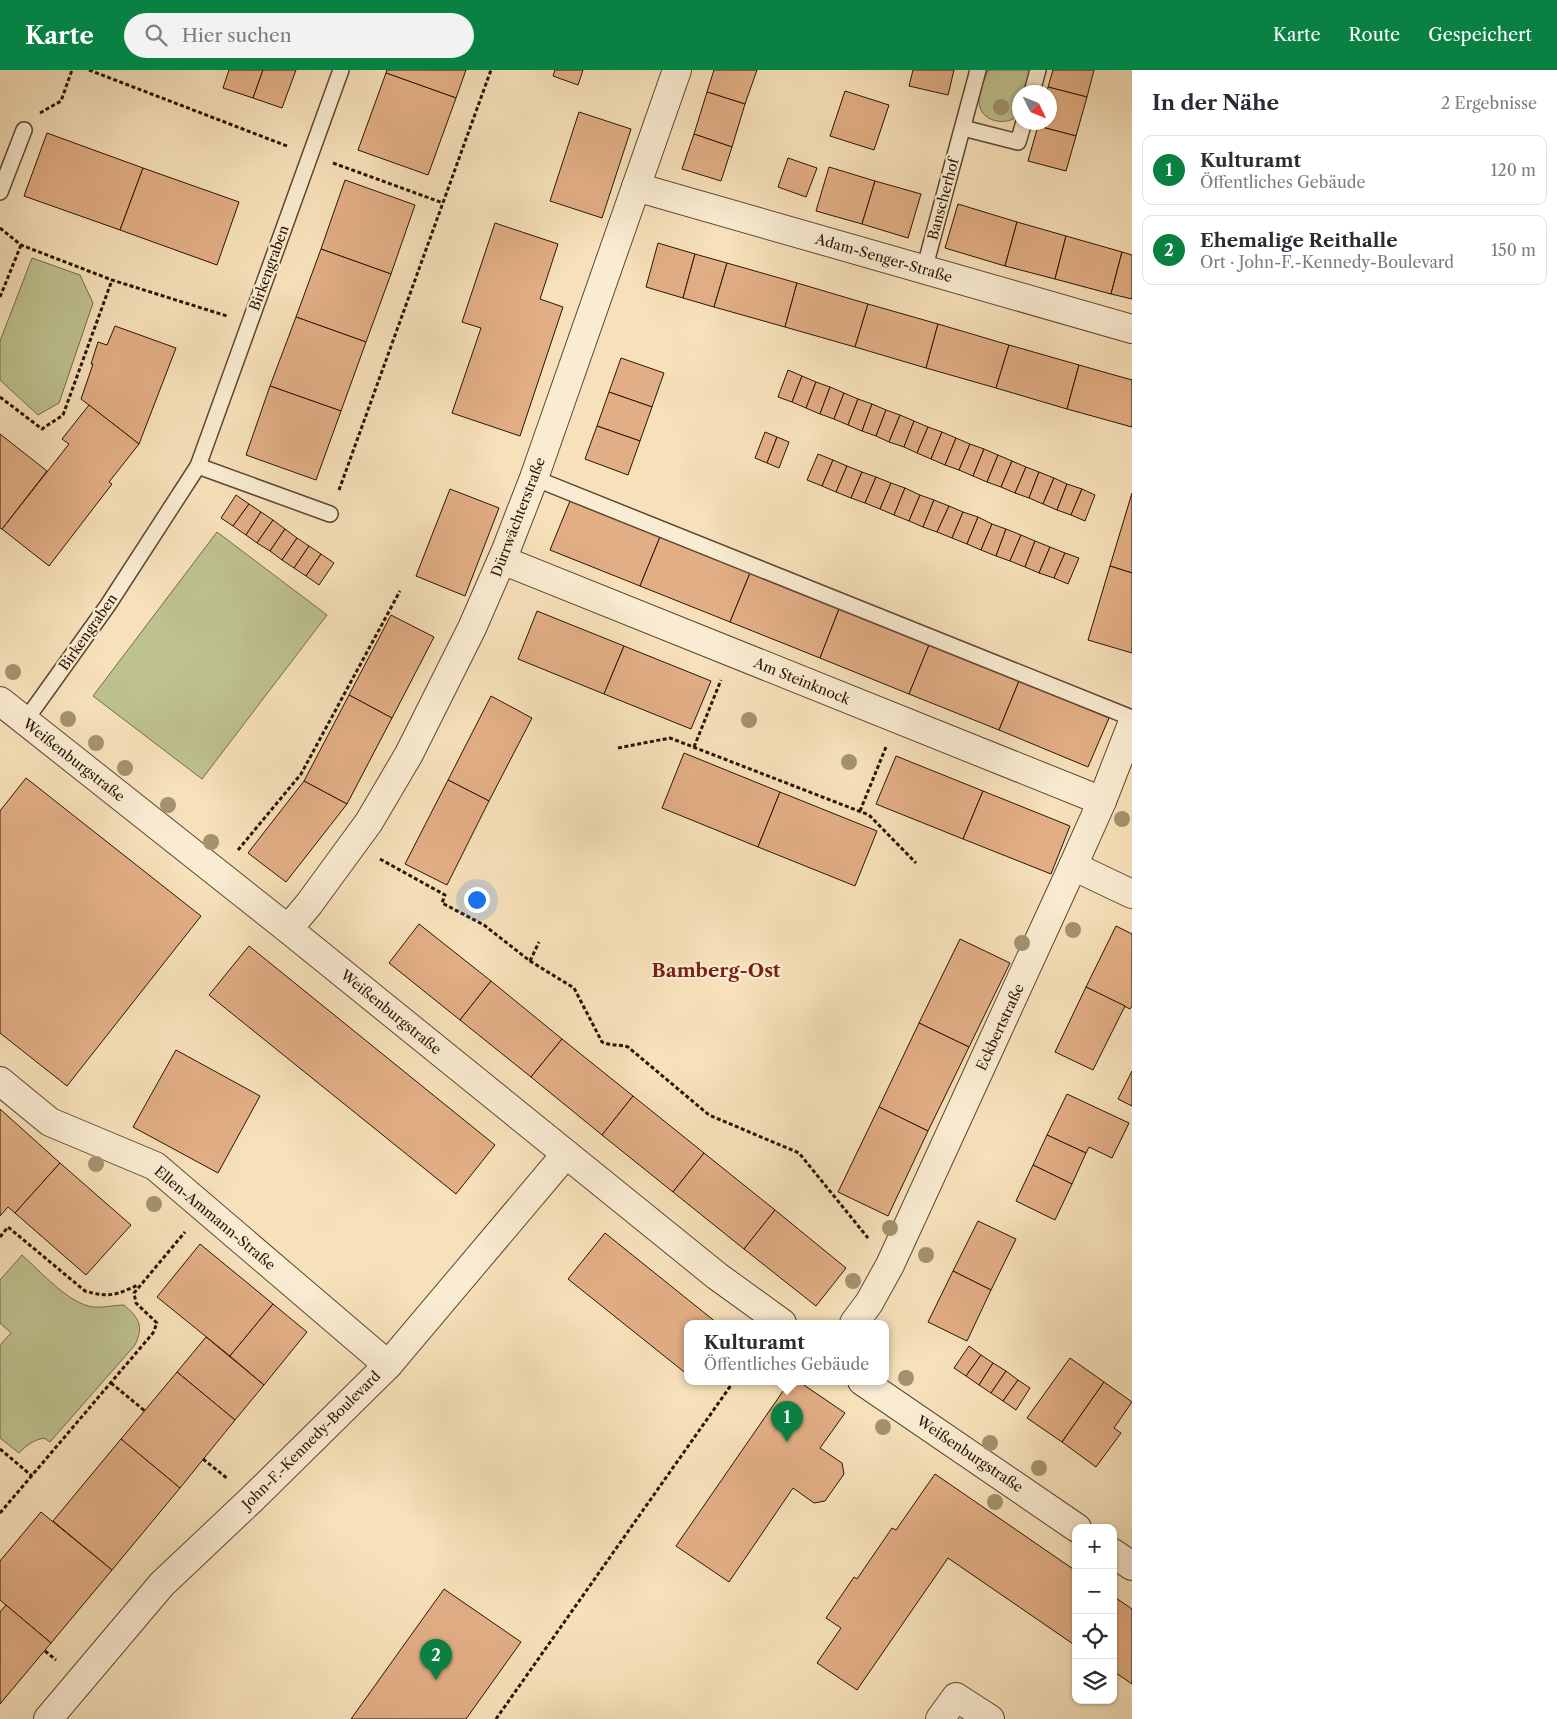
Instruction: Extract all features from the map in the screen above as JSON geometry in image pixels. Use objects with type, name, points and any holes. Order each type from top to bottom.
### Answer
[{"type":"street","name":"Dürrwächterstraße","points":[[288,929],[309,904],[369,822],[409,754],[459,656],[502,560],[534,478],[678,70]]},
{"type":"street","name":"Adam-Senger-Straße","points":[[636,187],[1132,329]]},
{"type":"street","name":"Am Steinknock","points":[[502,560],[1102,801]]},
{"type":"street","name":"Weißenburgstraße","points":[[8,711],[288,929],[718,1276],[778,1320]]},
{"type":"street","name":"Eckbertstraße","points":[[856,1320],[869,1303],[890,1265],[1074,866],[1132,724]]},
{"type":"street","points":[[1074,866],[1132,894]]},
{"type":"street","name":"Ellen-Ammann-Straße","points":[[0,1081],[50,1122],[155,1166],[388,1365]]},
{"type":"street","name":"John-F.-Kennedy-Boulevard","points":[[48,1719],[162,1584],[388,1365],[566,1154]]},
{"type":"street","name":"Weißenburgstraße","points":[[868,1385],[1072,1525]]},
{"type":"street","points":[[1117,1556],[1132,1566]]},
{"type":"street","points":[[940,1719],[956,1696],[990,1719]]},
{"type":"lane","name":"Birkengraben","points":[[8,711],[112,599],[198,466],[341,70]]},
{"type":"lane","name":"Banscherhof","points":[[924,270],[978,70]]},
{"type":"lane","points":[[1034,85],[1038,70]]},
{"type":"lane","points":[[963,128],[1018,142],[1022,130]]},
{"type":"lane","points":[[0,192],[24,130]]},
{"type":"lane","points":[[198,466],[330,514]]},
{"type":"lane","points":[[534,478],[1132,718]]},
{"type":"path","points":[[24,130],[37,115],[61,101],[72,70]]},
{"type":"path","points":[[89,70],[310,155],[443,203]]},
{"type":"path","points":[[330,514],[491,70]]},
{"type":"path","points":[[0,228],[21,245],[112,280],[250,323]]},
{"type":"path","points":[[0,297],[21,245]]},
{"type":"path","points":[[0,397],[42,429],[62,415],[112,280]]},
{"type":"path","points":[[218,874],[301,774],[400,591]]},
{"type":"path","points":[[694,747],[733,652]]},
{"type":"path","points":[[860,812],[897,719]]},
{"type":"path","points":[[618,748],[670,738],[869,815],[916,864]]},
{"type":"path","points":[[353,844],[445,895],[442,903],[484,925],[530,961],[574,988],[602,1042],[609,1045],[620,1044],[628,1047],[709,1114],[799,1153],[890,1265]]},
{"type":"path","points":[[530,961],[538,942]]},
{"type":"path","points":[[0,1514],[153,1333],[157,1323],[136,1304],[134,1293],[205,1209]]},
{"type":"path","points":[[0,1237],[8,1227],[85,1291],[99,1295],[116,1295],[139,1285]]},
{"type":"path","points":[[110,1383],[145,1411]]},
{"type":"path","points":[[496,1719],[731,1385]]},
{"type":"path","points":[[0,1449],[32,1476]]},
{"type":"green space","points":[[988,70],[1034,70],[1030,85],[1012,85],[1012,120],[994,121],[984,114],[980,109],[979,102]]},
{"type":"green space","points":[[32,258],[80,275],[93,303],[59,403],[38,415],[0,380],[0,341]]},
{"type":"green space","points":[[217,532],[327,615],[202,779],[93,696]]},
{"type":"green space","points":[[22,1255],[55,1286],[84,1305],[97,1307],[124,1305],[136,1318],[139,1333],[135,1345],[50,1442],[44,1438],[36,1440],[19,1453],[0,1438],[0,1345],[11,1333],[0,1323],[0,1280]]},
{"type":"building","points":[[229,70],[263,70],[253,98],[223,88]]},
{"type":"building","points":[[263,70],[296,70],[282,108],[253,98]]},
{"type":"building","points":[[387,70],[466,70],[456,98],[386,73]]},
{"type":"building","points":[[555,70],[583,70],[578,85],[553,76]]},
{"type":"building","points":[[714,70],[757,70],[745,104],[707,92]]},
{"type":"building","points":[[913,70],[954,70],[948,95],[909,86]]},
{"type":"building","points":[[1053,70],[1094,70],[1087,97],[1057,89],[1057,85],[1049,85]]},
{"type":"building","points":[[386,73],[456,98],[428,175],[358,150]]},
{"type":"building","points":[[1057,89],[1087,97],[1076,136],[1053,130],[1057,130]]},
{"type":"building","points":[[845,91],[889,105],[874,150],[830,136]]},
{"type":"building","points":[[707,92],[745,104],[732,147],[694,134]]},
{"type":"building","points":[[579,112],[631,129],[602,218],[550,201]]},
{"type":"building","points":[[1037,130],[1053,130],[1076,136],[1066,171],[1028,161]]},
{"type":"building","points":[[47,133],[143,168],[120,230],[24,196]]},
{"type":"building","points":[[694,134],[732,147],[721,181],[682,169]]},
{"type":"building","points":[[788,158],[817,168],[806,197],[778,187]]},
{"type":"building","points":[[829,167],[875,181],[862,224],[816,211]]},
{"type":"building","points":[[143,168],[239,202],[217,265],[120,230]]},
{"type":"building","points":[[345,180],[415,205],[391,274],[321,249]]},
{"type":"building","points":[[875,181],[921,194],[908,238],[862,224]]},
{"type":"building","points":[[958,204],[1017,222],[1005,266],[945,248]]},
{"type":"building","points":[[1017,222],[1066,236],[1055,279],[1005,266]]},
{"type":"building","points":[[495,223],[558,244],[540,299],[563,307],[520,436],[452,413],[481,328],[462,322]]},
{"type":"building","points":[[1066,236],[1122,252],[1111,294],[1055,279]]},
{"type":"building","points":[[658,243],[695,254],[683,298],[646,287]]},
{"type":"building","points":[[321,249],[391,274],[366,342],[296,317]]},
{"type":"building","points":[[1122,252],[1132,255],[1132,299],[1111,294]]},
{"type":"building","points":[[695,254],[727,263],[714,307],[683,298]]},
{"type":"building","points":[[727,263],[797,283],[785,327],[714,307]]},
{"type":"building","points":[[797,283],[868,304],[855,347],[785,327]]},
{"type":"building","points":[[868,304],[938,324],[926,368],[855,347]]},
{"type":"building","points":[[296,317],[366,342],[341,411],[270,386]]},
{"type":"building","points":[[938,324],[1009,345],[996,388],[926,368]]},
{"type":"building","points":[[115,326],[176,348],[139,444],[81,399],[98,342],[107,345]]},
{"type":"building","points":[[1009,345],[1079,365],[1067,409],[996,388]]},
{"type":"building","points":[[621,358],[664,373],[652,407],[609,392]]},
{"type":"building","points":[[1079,365],[1132,380],[1132,427],[1067,409]]},
{"type":"building","points":[[788,370],[802,376],[792,402],[778,397]]},
{"type":"building","points":[[802,376],[816,382],[806,408],[792,402]]},
{"type":"building","points":[[816,382],[830,387],[820,414],[806,408]]},
{"type":"building","points":[[270,386],[341,411],[316,480],[246,455]]},
{"type":"building","points":[[830,387],[844,393],[834,419],[820,414]]},
{"type":"building","points":[[609,392],[652,407],[640,441],[597,426]]},
{"type":"building","points":[[844,393],[858,399],[848,425],[834,419]]},
{"type":"building","points":[[858,399],[872,404],[862,431],[848,425]]},
{"type":"building","points":[[872,404],[886,410],[876,436],[862,431]]},
{"type":"building","points":[[89,405],[139,444],[109,482],[112,484],[49,566],[2,529],[69,444],[62,439]]},
{"type":"building","points":[[886,410],[900,415],[889,442],[876,436]]},
{"type":"building","points":[[900,415],[914,421],[904,447],[889,442]]},
{"type":"building","points":[[914,421],[928,427],[917,453],[904,447]]},
{"type":"building","points":[[597,426],[640,441],[628,475],[585,459]]},
{"type":"building","points":[[928,427],[942,432],[931,459],[917,453]]},
{"type":"building","points":[[765,432],[777,437],[767,463],[755,458]]},
{"type":"building","points":[[942,432],[956,438],[945,465],[931,459]]},
{"type":"building","points":[[0,434],[47,471],[2,529],[0,528]]},
{"type":"building","points":[[777,437],[789,442],[779,468],[767,463]]},
{"type":"building","points":[[956,438],[970,444],[959,470],[945,465]]},
{"type":"building","points":[[970,444],[984,449],[973,476],[959,470]]},
{"type":"building","points":[[984,449],[998,455],[987,482],[973,476]]},
{"type":"building","points":[[818,454],[833,460],[822,486],[807,480]]},
{"type":"building","points":[[998,455],[1012,461],[1001,487],[987,482]]},
{"type":"building","points":[[833,460],[847,466],[836,492],[822,486]]},
{"type":"building","points":[[1012,461],[1026,467],[1015,493],[1001,487]]},
{"type":"building","points":[[847,466],[862,472],[851,498],[836,492]]},
{"type":"building","points":[[1026,467],[1039,472],[1029,498],[1015,493]]},
{"type":"building","points":[[862,472],[876,477],[865,503],[851,498]]},
{"type":"building","points":[[1039,472],[1054,478],[1043,504],[1029,498]]},
{"type":"building","points":[[876,477],[891,483],[880,509],[865,503]]},
{"type":"building","points":[[1054,478],[1067,484],[1057,510],[1043,504]]},
{"type":"building","points":[[891,483],[905,488],[894,515],[880,509]]},
{"type":"building","points":[[1067,484],[1082,489],[1071,515],[1057,510]]},
{"type":"building","points":[[905,488],[920,495],[909,521],[894,515]]},
{"type":"building","points":[[450,489],[499,508],[465,596],[416,576]]},
{"type":"building","points":[[1082,489],[1095,495],[1085,521],[1071,515]]},
{"type":"building","points":[[1132,493],[1132,573],[1110,566]]},
{"type":"building","points":[[236,495],[249,504],[233,526],[221,518]]},
{"type":"building","points":[[920,495],[934,500],[923,527],[909,521]]},
{"type":"building","points":[[934,500],[949,506],[937,532],[923,527]]},
{"type":"building","points":[[570,501],[660,537],[640,586],[550,550]]},
{"type":"building","points":[[249,504],[261,512],[246,535],[233,526]]},
{"type":"building","points":[[949,506],[963,512],[952,538],[937,532]]},
{"type":"building","points":[[261,512],[273,520],[257,543],[246,535]]},
{"type":"building","points":[[963,512],[978,517],[967,544],[952,538]]},
{"type":"building","points":[[978,517],[992,524],[981,550],[967,544]]},
{"type":"building","points":[[273,520],[285,529],[270,551],[257,543]]},
{"type":"building","points":[[992,524],[1006,529],[996,556],[981,550]]},
{"type":"building","points":[[285,529],[297,538],[282,560],[270,551]]},
{"type":"building","points":[[1006,529],[1021,535],[1010,561],[996,556]]},
{"type":"building","points":[[1021,535],[1035,541],[1025,567],[1010,561]]},
{"type":"building","points":[[660,537],[750,573],[730,622],[640,586]]},
{"type":"building","points":[[297,538],[309,546],[294,568],[282,560]]},
{"type":"building","points":[[1035,541],[1050,547],[1039,573],[1025,567]]},
{"type":"building","points":[[309,546],[321,554],[306,576],[294,568]]},
{"type":"building","points":[[1050,547],[1065,553],[1054,578],[1039,573]]},
{"type":"building","points":[[1065,553],[1079,558],[1068,584],[1054,578]]},
{"type":"building","points":[[321,554],[334,563],[319,585],[306,576]]},
{"type":"building","points":[[1110,566],[1132,573],[1132,653],[1088,640]]},
{"type":"building","points":[[750,573],[839,609],[820,658],[730,622]]},
{"type":"building","points":[[839,609],[929,645],[909,694],[820,658]]},
{"type":"building","points":[[537,611],[624,646],[604,694],[518,659]]},
{"type":"building","points":[[391,615],[434,637],[392,718],[349,695]]},
{"type":"building","points":[[929,645],[1019,681],[999,730],[909,694]]},
{"type":"building","points":[[624,646],[711,681],[691,729],[604,694]]},
{"type":"building","points":[[1019,681],[1109,718],[1088,767],[999,730]]},
{"type":"building","points":[[349,695],[392,718],[347,804],[304,781]]},
{"type":"building","points":[[491,696],[532,718],[489,801],[448,780]]},
{"type":"building","points":[[684,753],[780,792],[758,847],[662,808]]},
{"type":"building","points":[[896,756],[983,791],[963,839],[876,804]]},
{"type":"building","points":[[26,778],[201,916],[67,1086],[0,1033],[0,811]]},
{"type":"building","points":[[448,780],[489,801],[447,885],[405,864]]},
{"type":"building","points":[[304,781],[347,804],[286,882],[248,853]]},
{"type":"building","points":[[983,791],[1070,826],[1051,874],[963,839]]},
{"type":"building","points":[[780,792],[877,831],[855,886],[758,847]]},
{"type":"building","points":[[419,924],[491,981],[460,1020],[389,963]]},
{"type":"building","points":[[1116,926],[1132,934],[1132,1006],[1130,1009],[1086,987]]},
{"type":"building","points":[[960,939],[1010,963],[969,1047],[919,1023]]},
{"type":"building","points":[[249,946],[495,1145],[456,1194],[209,995]]},
{"type":"building","points":[[491,981],[562,1039],[531,1077],[460,1020]]},
{"type":"building","points":[[1086,987],[1125,1006],[1093,1070],[1055,1052]]},
{"type":"building","points":[[919,1023],[969,1047],[928,1131],[879,1107]]},
{"type":"building","points":[[562,1039],[633,1096],[602,1135],[531,1077]]},
{"type":"building","points":[[176,1050],[260,1096],[218,1173],[133,1127]]},
{"type":"building","points":[[1132,1071],[1132,1106],[1118,1099]]},
{"type":"building","points":[[1067,1094],[1129,1123],[1112,1158],[1089,1147],[1086,1153],[1047,1135]]},
{"type":"building","points":[[633,1096],[704,1153],[673,1192],[602,1135]]},
{"type":"building","points":[[879,1107],[928,1131],[888,1216],[838,1192]]},
{"type":"building","points":[[0,1109],[60,1163],[15,1213],[8,1207],[0,1216]]},
{"type":"building","points":[[1047,1135],[1086,1153],[1072,1184],[1033,1165]]},
{"type":"building","points":[[704,1153],[775,1210],[744,1249],[673,1192]]},
{"type":"building","points":[[60,1163],[131,1225],[86,1275],[15,1213]]},
{"type":"building","points":[[1033,1165],[1072,1184],[1055,1220],[1016,1201]]},
{"type":"building","points":[[775,1210],[846,1268],[816,1306],[744,1249]]},
{"type":"building","points":[[978,1221],[1016,1239],[991,1290],[953,1271]]},
{"type":"building","points":[[605,1233],[713,1320],[684,1320],[684,1372],[568,1279]]},
{"type":"building","points":[[200,1244],[273,1304],[230,1356],[157,1297]]},
{"type":"building","points":[[953,1271],[991,1290],[967,1341],[928,1322]]},
{"type":"building","points":[[273,1304],[307,1332],[264,1385],[230,1356]]},
{"type":"building","points":[[206,1337],[264,1385],[235,1420],[177,1372]]},
{"type":"building","points":[[969,1346],[981,1355],[966,1376],[954,1368]]},
{"type":"building","points":[[981,1355],[993,1363],[979,1385],[966,1376]]},
{"type":"building","points":[[1070,1358],[1104,1382],[1062,1442],[1027,1418]]},
{"type":"building","points":[[993,1363],[1006,1371],[991,1393],[979,1385]]},
{"type":"building","points":[[1006,1371],[1018,1380],[1003,1401],[991,1393]]},
{"type":"building","points":[[177,1372],[235,1420],[180,1488],[121,1439]]},
{"type":"building","points":[[1018,1380],[1030,1388],[1016,1410],[1003,1401]]},
{"type":"building","points":[[1104,1382],[1132,1402],[1114,1428],[1121,1433],[1096,1467],[1062,1442]]},
{"type":"building","points":[[787,1385],[804,1385],[845,1413],[820,1448],[842,1463],[844,1474],[825,1501],[814,1503],[793,1488],[729,1582],[676,1546]]},
{"type":"building","points":[[121,1439],[180,1488],[112,1570],[53,1521]]},
{"type":"building","points":[[935,1474],[1072,1568],[1072,1643],[948,1558],[857,1690],[817,1663],[841,1628],[826,1618],[854,1577],[857,1579],[892,1528],[896,1530]]},
{"type":"building","points":[[41,1512],[112,1570],[51,1643],[0,1600],[0,1561]]},
{"type":"building","points":[[444,1589],[521,1642],[466,1719],[351,1719]]},
{"type":"building","points":[[1117,1599],[1132,1609],[1132,1684],[1117,1674]]},
{"type":"building","points":[[6,1605],[51,1643],[0,1704],[0,1612]]},
{"type":"place","name":"Kulturamt","points":[[787,1442]]},
{"type":"place","name":"Ehemalige Reithalle","points":[[436,1680]]},
{"type":"district","name":"Bamberg-Ost","points":[[716,970]]}]
